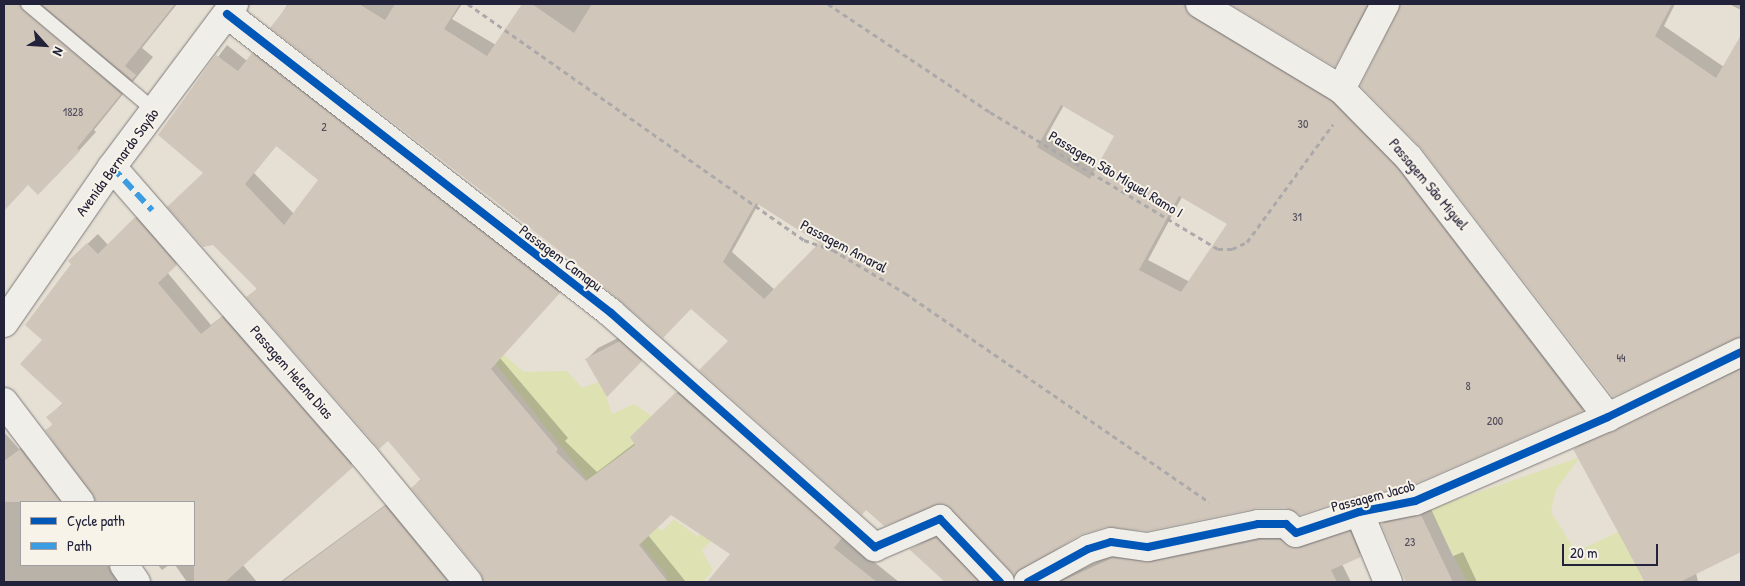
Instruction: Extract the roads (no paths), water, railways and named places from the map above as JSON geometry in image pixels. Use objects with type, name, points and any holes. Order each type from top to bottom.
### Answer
[{"type":"street","name":"Passagem São Miguel","points":[[1200,4],[1346,94],[1410,158],[1459,218],[1608,417]]},
{"type":"street","points":[[1346,94],[1385,4]]},
{"type":"street","name":"Avenida Bernardo Sayão","points":[[7,310],[119,175],[154,111],[234,14]]},
{"type":"street","name":"Passagem Camapu","points":[[234,14],[267,44],[480,215],[611,313],[875,547],[940,519],[1000,582]]},
{"type":"street","name":"Passagem Helena Dias","points":[[119,175],[152,210],[468,582]]},
{"type":"street","name":"Passagem Jacob","points":[[1028,582],[1088,549],[1111,542],[1148,547],[1214,532],[1286,524],[1296,533],[1358,512],[1415,501],[1608,417],[1741,352]]},
{"type":"street","points":[[4,402],[79,501]]},
{"type":"street","points":[[1358,512],[1388,582]]},
{"type":"street","points":[[125,566],[136,582]]},
{"type":"lane","points":[[28,4],[154,111]]}]
